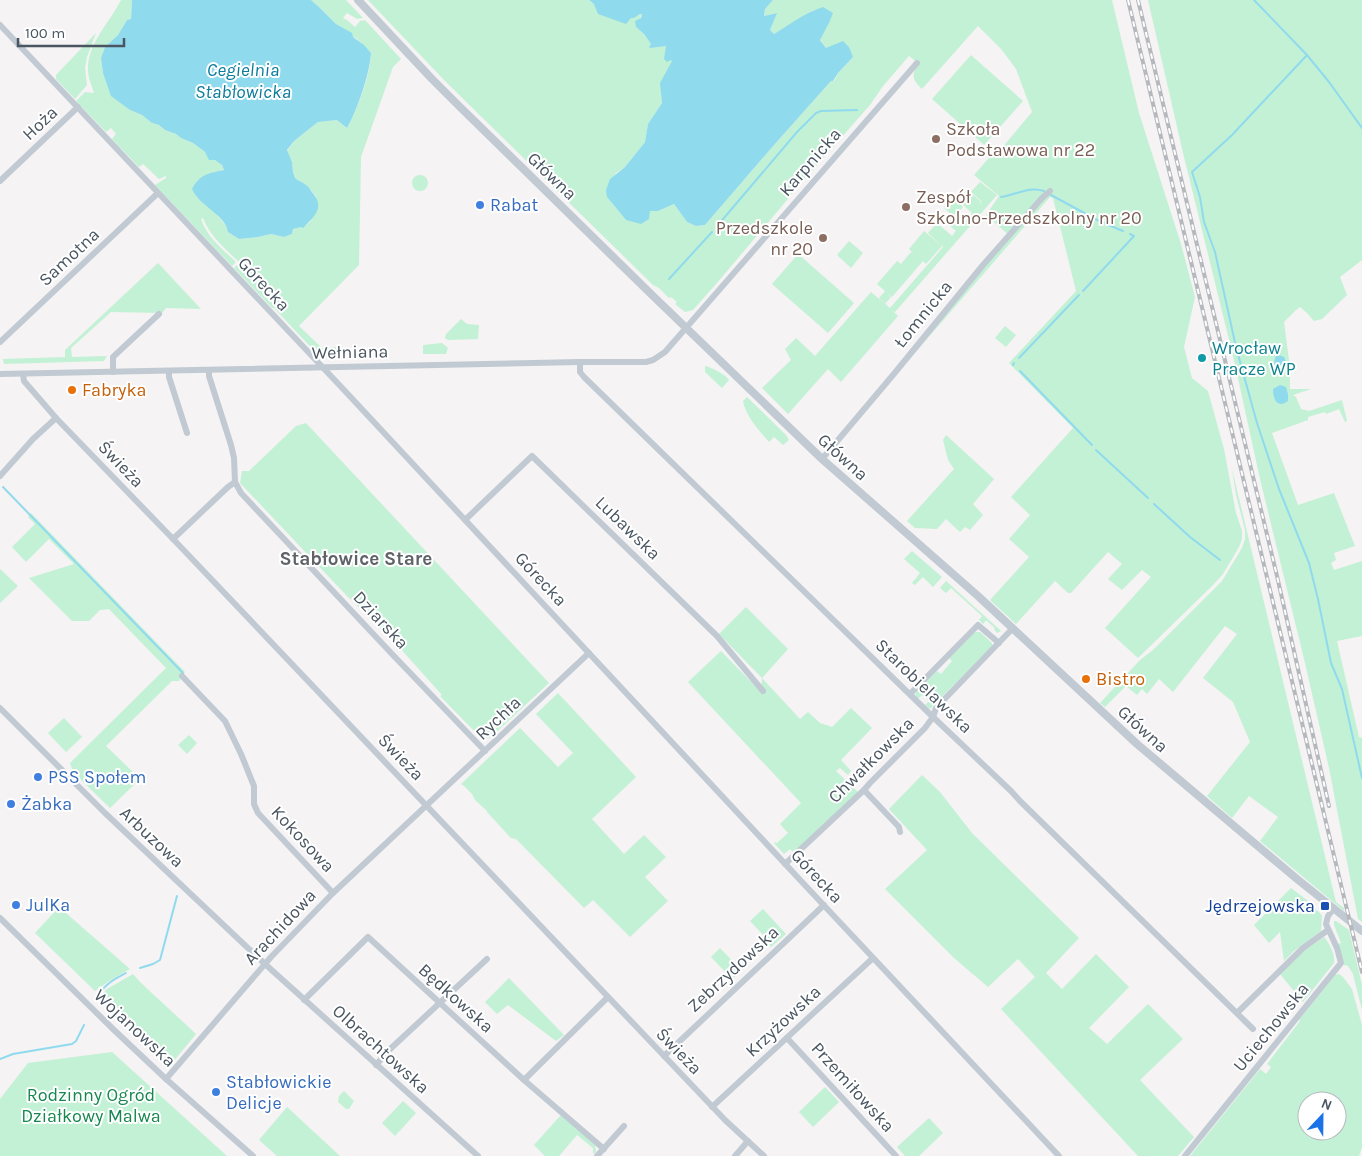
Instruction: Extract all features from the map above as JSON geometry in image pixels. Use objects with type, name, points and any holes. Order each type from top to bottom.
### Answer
[{"type":"street","name":"Główna","points":[[358,0],[452,99],[822,459],[1013,628],[1137,744],[1293,876],[1362,931]]},
{"type":"street","name":"Górecka","points":[[0,25],[323,367],[1059,1156]]},
{"type":"street","name":"Karpnicka","points":[[686,327],[917,63]]},
{"type":"street","name":"Hoża","points":[[0,181],[78,107]]},
{"type":"street","name":"Łomnicka","points":[[822,459],[983,265],[1050,191]]},
{"type":"street","name":"Samotna","points":[[0,342],[158,193]]},
{"type":"street","points":[[113,372],[113,357],[159,314]]},
{"type":"street","name":"Wełniana","points":[[0,374],[646,362],[663,354],[686,327]]},
{"type":"street","name":"Starobielawska","points":[[580,362],[580,372],[584,377],[1011,791],[1253,1029]]},
{"type":"street","points":[[173,539],[235,482],[234,458],[231,445],[209,376],[209,370]]},
{"type":"street","points":[[169,371],[169,377],[187,433]]},
{"type":"street","name":"Świeża","points":[[23,374],[24,381],[56,418],[712,1107],[764,1156]]},
{"type":"street","points":[[0,476],[56,418]]},
{"type":"street","name":"Lubawska","points":[[465,520],[532,456],[717,636],[763,691]]},
{"type":"street","name":"Dziarska","points":[[235,482],[241,493],[275,530],[485,751]]},
{"type":"street","points":[[910,694],[978,625],[999,643]]},
{"type":"street","name":"Chwałkowska","points":[[785,864],[864,790],[925,728],[934,717],[936,708],[1013,628]]},
{"type":"street","name":"Rychła","points":[[426,805],[589,653]]},
{"type":"street","name":"Kokosowa","points":[[182,676],[228,727],[254,786],[254,804],[258,813],[333,893]]},
{"type":"street","name":"Arbuzowa","points":[[0,708],[105,812],[265,964]]},
{"type":"street","points":[[864,790],[899,827],[900,832]]},
{"type":"street","name":"Arachidowa","points":[[166,1079],[265,964],[333,893],[426,805]]},
{"type":"street","name":"Zebrzydowska","points":[[664,1056],[824,905]]},
{"type":"street","points":[[1237,1013],[1303,948],[1328,930],[1327,918],[1334,908]]},
{"type":"street","name":"Wojanowska","points":[[0,918],[166,1079],[253,1156]]},
{"type":"street","name":"Uciechowska","points":[[1186,1156],[1341,964],[1337,948],[1328,930]]},
{"type":"street","name":"Będkowska","points":[[304,1000],[368,937],[439,1004],[604,1149]]},
{"type":"street","points":[[376,1065],[388,1051],[486,958]]},
{"type":"street","name":"Krzyżowska","points":[[712,1107],[873,958]]},
{"type":"street","name":"Olbrachtowska","points":[[265,964],[478,1156]]},
{"type":"street","points":[[524,1080],[608,998]]},
{"type":"street","name":"Przemiłowska","points":[[787,1038],[896,1156]]},
{"type":"street","points":[[597,1156],[624,1126]]},
{"type":"street","points":[[735,1156],[748,1141]]},
{"type":"green space","points":[[121,0],[132,0],[131,19],[127,20],[118,35],[105,47],[101,58],[103,73],[107,82],[130,110],[193,143],[222,165],[224,170],[213,172],[216,214],[228,228],[228,232],[239,239],[271,234],[284,237],[292,234],[293,229],[306,225],[311,221],[316,196],[306,185],[295,178],[292,162],[287,151],[294,141],[318,122],[337,120],[347,128],[366,81],[371,53],[311,0],[346,0],[363,18],[357,19],[347,13],[343,18],[355,27],[360,21],[365,20],[401,59],[393,67],[361,157],[359,265],[299,326],[322,348],[341,347],[341,357],[320,357],[234,268],[237,265],[243,267],[244,265],[214,237],[203,218],[201,219],[211,237],[235,261],[232,266],[155,185],[166,178],[166,176],[159,179],[143,164],[139,167],[112,139],[116,134],[111,128],[106,132],[76,101],[85,92],[94,93],[88,73],[91,51]]},
{"type":"green space","points":[[368,0],[589,0],[594,4],[631,18],[642,14],[636,27],[651,44],[649,47],[666,46],[673,62],[661,83],[662,103],[648,124],[645,142],[625,167],[616,173],[607,197],[626,220],[650,211],[658,211],[674,204],[687,222],[696,226],[705,225],[831,81],[834,81],[838,73],[853,57],[826,48],[820,39],[829,23],[814,10],[774,34],[770,30],[776,13],[764,16],[765,9],[773,0],[1112,0],[1139,113],[1181,244],[1195,297],[1184,347],[1192,378],[1208,391],[1224,449],[1236,513],[1242,531],[1239,547],[1223,574],[1138,658],[1105,628],[1151,577],[1142,570],[1122,590],[1108,579],[1122,564],[1108,552],[1071,593],[1068,593],[1055,581],[1016,624],[990,600],[1029,557],[1009,539],[1030,515],[1011,497],[1073,428],[1009,363],[1076,291],[1053,198],[1050,197],[895,376],[1010,236],[986,215],[999,196],[974,175],[994,152],[1001,149],[1032,112],[1016,69],[1002,50],[978,26],[922,89],[916,83],[914,77],[914,71],[919,64],[909,56],[883,86],[870,105],[717,283],[693,310],[685,312],[675,304],[677,302],[653,285],[445,81]]},
{"type":"green space","points":[[1148,0],[1362,0],[1362,260],[1340,277],[1347,295],[1322,319],[1314,321],[1300,307],[1284,322],[1290,368],[1290,389],[1311,389],[1293,395],[1296,397],[1301,409],[1309,411],[1342,400],[1347,421],[1345,422],[1339,409],[1326,414],[1325,412],[1308,417],[1308,420],[1272,433],[1298,505],[1334,493],[1355,546],[1334,553],[1336,560],[1331,563],[1334,570],[1362,561],[1362,636],[1337,641],[1359,737],[1362,738],[1362,922],[1358,919],[1329,768]]},
{"type":"green space","points":[[96,33],[85,68],[87,85],[75,99],[56,79],[56,75]]},
{"type":"green space","points":[[971,55],[1023,101],[984,145],[932,99]]},
{"type":"green space","points":[[420,175],[426,177],[428,183],[426,189],[420,191],[414,189],[412,183],[414,177]]},
{"type":"green space","points":[[980,182],[997,195],[895,312],[892,310],[898,316],[841,382],[828,369],[788,414],[762,388],[791,360],[785,349],[796,338],[815,356],[871,292],[890,308],[943,247],[928,233],[937,223],[952,236],[956,231],[949,225],[955,218],[962,225],[972,213],[961,203],[971,193],[981,202],[978,205],[982,202],[971,192]]},
{"type":"green space","points":[[954,198],[963,207],[957,215],[953,216],[944,208]]},
{"type":"green space","points":[[924,231],[942,246],[926,264],[923,261],[892,297],[887,293],[891,297],[885,304],[879,298],[885,291],[877,284],[897,261],[901,264],[911,252],[914,254],[909,249]]},
{"type":"green space","points":[[849,241],[863,253],[851,268],[837,255]]},
{"type":"green space","points":[[798,254],[854,303],[828,333],[772,284]]},
{"type":"green space","points":[[158,263],[201,309],[166,308],[162,313],[111,312],[71,348],[72,357],[107,356],[104,361],[4,364],[3,359],[65,357],[65,350]]},
{"type":"green space","points":[[461,319],[467,324],[479,325],[478,339],[448,340],[445,338],[446,334]]},
{"type":"green space","points":[[1005,326],[1016,335],[1006,347],[995,338]]},
{"type":"green space","points":[[442,343],[448,348],[446,354],[423,354],[423,345]]},
{"type":"green space","points":[[705,366],[729,380],[722,388],[705,372]]},
{"type":"green space","points":[[747,397],[789,440],[783,445],[774,437],[769,442],[753,423],[747,412],[743,401]]},
{"type":"green space","points":[[306,423],[549,683],[490,738],[480,737],[440,696],[442,695],[391,638],[346,595],[240,483],[242,471],[249,471],[296,426]]},
{"type":"green space","points":[[946,435],[994,479],[973,504],[983,515],[970,530],[965,527],[960,532],[946,519],[937,529],[915,528],[907,521],[954,469],[948,460],[943,440]]},
{"type":"green space","points":[[1232,469],[1336,902],[1344,908],[1344,911],[1260,841],[1278,817],[1249,796],[1232,818],[1207,796],[1250,742],[1233,702],[1203,678],[1237,634],[1225,626],[1173,692],[1159,679],[1147,694],[1142,689],[1137,695],[1126,686],[1105,707],[1100,703],[1140,660],[1153,650],[1222,581],[1242,548],[1245,530],[1236,495]]},
{"type":"green space","points":[[31,513],[185,672],[179,681],[172,681],[106,746],[140,779],[110,808],[73,772],[70,763],[166,668],[109,609],[100,610],[89,621],[72,621],[29,578],[74,564],[49,539],[26,562],[12,547],[35,524],[28,517]]},
{"type":"green space","points":[[912,551],[942,577],[933,587],[923,577],[915,585],[912,583],[920,573],[904,559]]},
{"type":"green space","points":[[0,569],[18,586],[0,603]]},
{"type":"green space","points":[[946,581],[1001,631],[997,633],[995,628],[986,620],[983,624],[979,620],[982,616],[951,588],[946,593],[940,588]]},
{"type":"green space","points":[[746,607],[788,649],[762,678],[719,634]]},
{"type":"green space","points":[[975,632],[980,632],[992,643],[992,646],[930,709],[925,705],[929,701],[922,695],[918,699],[915,696],[916,692],[937,671],[941,674],[952,661],[949,658]]},
{"type":"green space","points":[[721,651],[761,692],[762,678],[800,719],[808,712],[820,723],[832,727],[851,708],[872,728],[841,760],[851,771],[848,775],[840,768],[836,771],[858,792],[794,853],[790,849],[784,854],[774,843],[777,843],[788,833],[780,824],[801,803],[688,682]]},
{"type":"green space","points":[[558,693],[636,777],[592,819],[624,854],[644,835],[666,857],[645,877],[668,901],[630,937],[593,900],[584,908],[516,839],[511,838],[461,784],[520,728],[558,767],[573,753],[536,714]]},
{"type":"green space","points":[[64,718],[82,737],[66,752],[48,733]]},
{"type":"green space","points":[[189,735],[197,743],[187,754],[178,745]]},
{"type":"green space","points":[[922,775],[940,792],[972,833],[1079,938],[1046,973],[1062,989],[1096,954],[1129,987],[1089,1028],[1107,1044],[1148,1004],[1183,1039],[1140,1080],[1194,1137],[1178,1156],[1138,1156],[1001,1009],[1035,977],[1018,959],[988,987],[954,958],[885,889],[927,850],[889,809]]},
{"type":"green space","points":[[1291,888],[1312,904],[1320,913],[1322,916],[1321,931],[1284,961],[1280,932],[1269,943],[1254,925]]},
{"type":"green space","points":[[59,907],[130,969],[95,991],[35,933]]},
{"type":"green space","points":[[763,909],[786,934],[771,947],[769,945],[771,943],[750,921]]},
{"type":"green space","points":[[1334,921],[1349,930],[1362,985],[1362,1010],[1353,974],[1348,966],[1344,965],[1338,944],[1341,943]]},
{"type":"green space","points":[[1324,937],[1332,949],[1334,963],[1303,1002],[1280,974],[1304,951]]},
{"type":"green space","points":[[720,948],[742,971],[732,979],[711,957]]},
{"type":"green space","points":[[133,974],[196,1034],[172,1063],[101,996],[107,989]]},
{"type":"green space","points":[[1339,974],[1343,977],[1352,989],[1362,1025],[1362,1147],[1359,1156],[1190,1156],[1260,1069],[1266,1074],[1271,1067],[1267,1064],[1335,975]]},
{"type":"green space","points":[[509,978],[564,1035],[556,1041],[508,1005],[497,1014],[485,1002]]},
{"type":"green space","name":"Rodzinny Ogród Działkowy Malwa","points":[[112,1052],[227,1156],[0,1156],[0,1099],[28,1063]]},
{"type":"green space","points":[[825,1087],[839,1102],[813,1127],[799,1112]]},
{"type":"green space","points":[[344,1091],[354,1101],[349,1109],[346,1109],[338,1102],[339,1096]]},
{"type":"green space","points":[[403,1101],[416,1113],[395,1136],[382,1123]]},
{"type":"green space","points":[[287,1107],[340,1156],[277,1156],[259,1140]]},
{"type":"green space","points":[[561,1115],[595,1145],[596,1152],[593,1154],[593,1148],[577,1135],[559,1156],[545,1156],[534,1145]]},
{"type":"green space","points":[[929,1118],[943,1133],[919,1156],[905,1156],[897,1147]]},
{"type":"water","name":"Cegielnia Stabłowicka","points":[[132,0],[311,0],[336,24],[352,33],[353,37],[371,53],[362,92],[347,128],[337,120],[318,122],[294,141],[287,150],[292,162],[295,178],[308,187],[318,202],[315,215],[303,228],[293,229],[292,234],[284,237],[271,234],[239,239],[228,232],[218,215],[195,195],[192,189],[202,177],[209,173],[224,170],[222,165],[215,160],[209,160],[205,152],[193,143],[152,123],[111,96],[103,73],[101,58],[105,47],[118,35],[127,20],[131,19]]},
{"type":"water","points":[[589,0],[773,0],[765,9],[764,16],[777,13],[770,30],[774,34],[816,9],[823,7],[833,13],[820,40],[826,48],[843,41],[849,47],[853,57],[705,225],[696,226],[687,222],[674,204],[658,211],[650,211],[649,219],[641,224],[626,220],[607,197],[606,190],[610,179],[625,167],[645,142],[648,124],[662,103],[660,83],[672,61],[667,62],[664,59],[666,46],[650,48],[651,44],[636,27],[635,21],[641,18],[642,14],[631,18],[626,24],[598,14],[594,4]]},
{"type":"water","points":[[1276,356],[1284,357],[1286,364],[1282,374],[1277,372],[1274,366]]},
{"type":"water","points":[[1280,385],[1286,387],[1288,394],[1288,401],[1281,404],[1276,402],[1273,393],[1273,389]]},
{"type":"waterway","points":[[1254,0],[1307,55],[1362,128]]},
{"type":"waterway","points":[[1307,55],[1232,135],[1192,172],[1200,197],[1204,222],[1215,252],[1236,347],[1257,423],[1279,489],[1309,563],[1331,663],[1342,689],[1362,778]]},
{"type":"waterway","points":[[718,225],[797,132],[816,113],[821,111],[857,110]]},
{"type":"waterway","points":[[1001,197],[1028,190],[1044,191]]},
{"type":"waterway","points":[[1051,195],[1101,222],[1123,231]]},
{"type":"waterway","points":[[669,279],[712,232]]},
{"type":"waterway","points":[[1083,291],[1134,236],[1130,234]]},
{"type":"waterway","points":[[1019,358],[1079,295]]},
{"type":"waterway","points":[[1020,371],[1092,445]]},
{"type":"waterway","points":[[1096,450],[1148,498]]},
{"type":"waterway","points":[[3,487],[183,673]]},
{"type":"waterway","points":[[1154,504],[1190,537],[1220,560]]},
{"type":"waterway","points":[[140,968],[160,960],[177,896]]},
{"type":"waterway","points":[[101,992],[109,983],[126,973]]},
{"type":"waterway","points":[[0,1059],[13,1054],[72,1044],[76,1041],[84,1025]]},
{"type":"railway","points":[[1128,0],[1362,972]]},
{"type":"railway","points":[[1138,0],[1277,576],[1329,806]]},
{"type":"place","name":"Szkoła Podstawowa nr 22","points":[[936,139]]},
{"type":"place","name":"Rabat","points":[[480,205]]},
{"type":"place","name":"Zespół Szkolno-Przedszkolny nr 20","points":[[906,207]]},
{"type":"place","name":"Przedszkole nr 20","points":[[823,238]]},
{"type":"place","name":"Wrocław Pracze WP","points":[[1202,358]]},
{"type":"place","name":"Fabryka","points":[[72,390]]},
{"type":"place","name":"Bistro","points":[[1086,679]]},
{"type":"place","name":"PSS Społem","points":[[38,777]]},
{"type":"place","name":"Żabka","points":[[11,804]]},
{"type":"place","name":"JulKa","points":[[16,905]]},
{"type":"place","name":"Jędrzejowska","points":[[1325,906]]},
{"type":"place","name":"Stabłowickie Delicje","points":[[216,1092]]},
{"type":"district","name":"Stabłowice Stare","points":[[356,558]]}]
